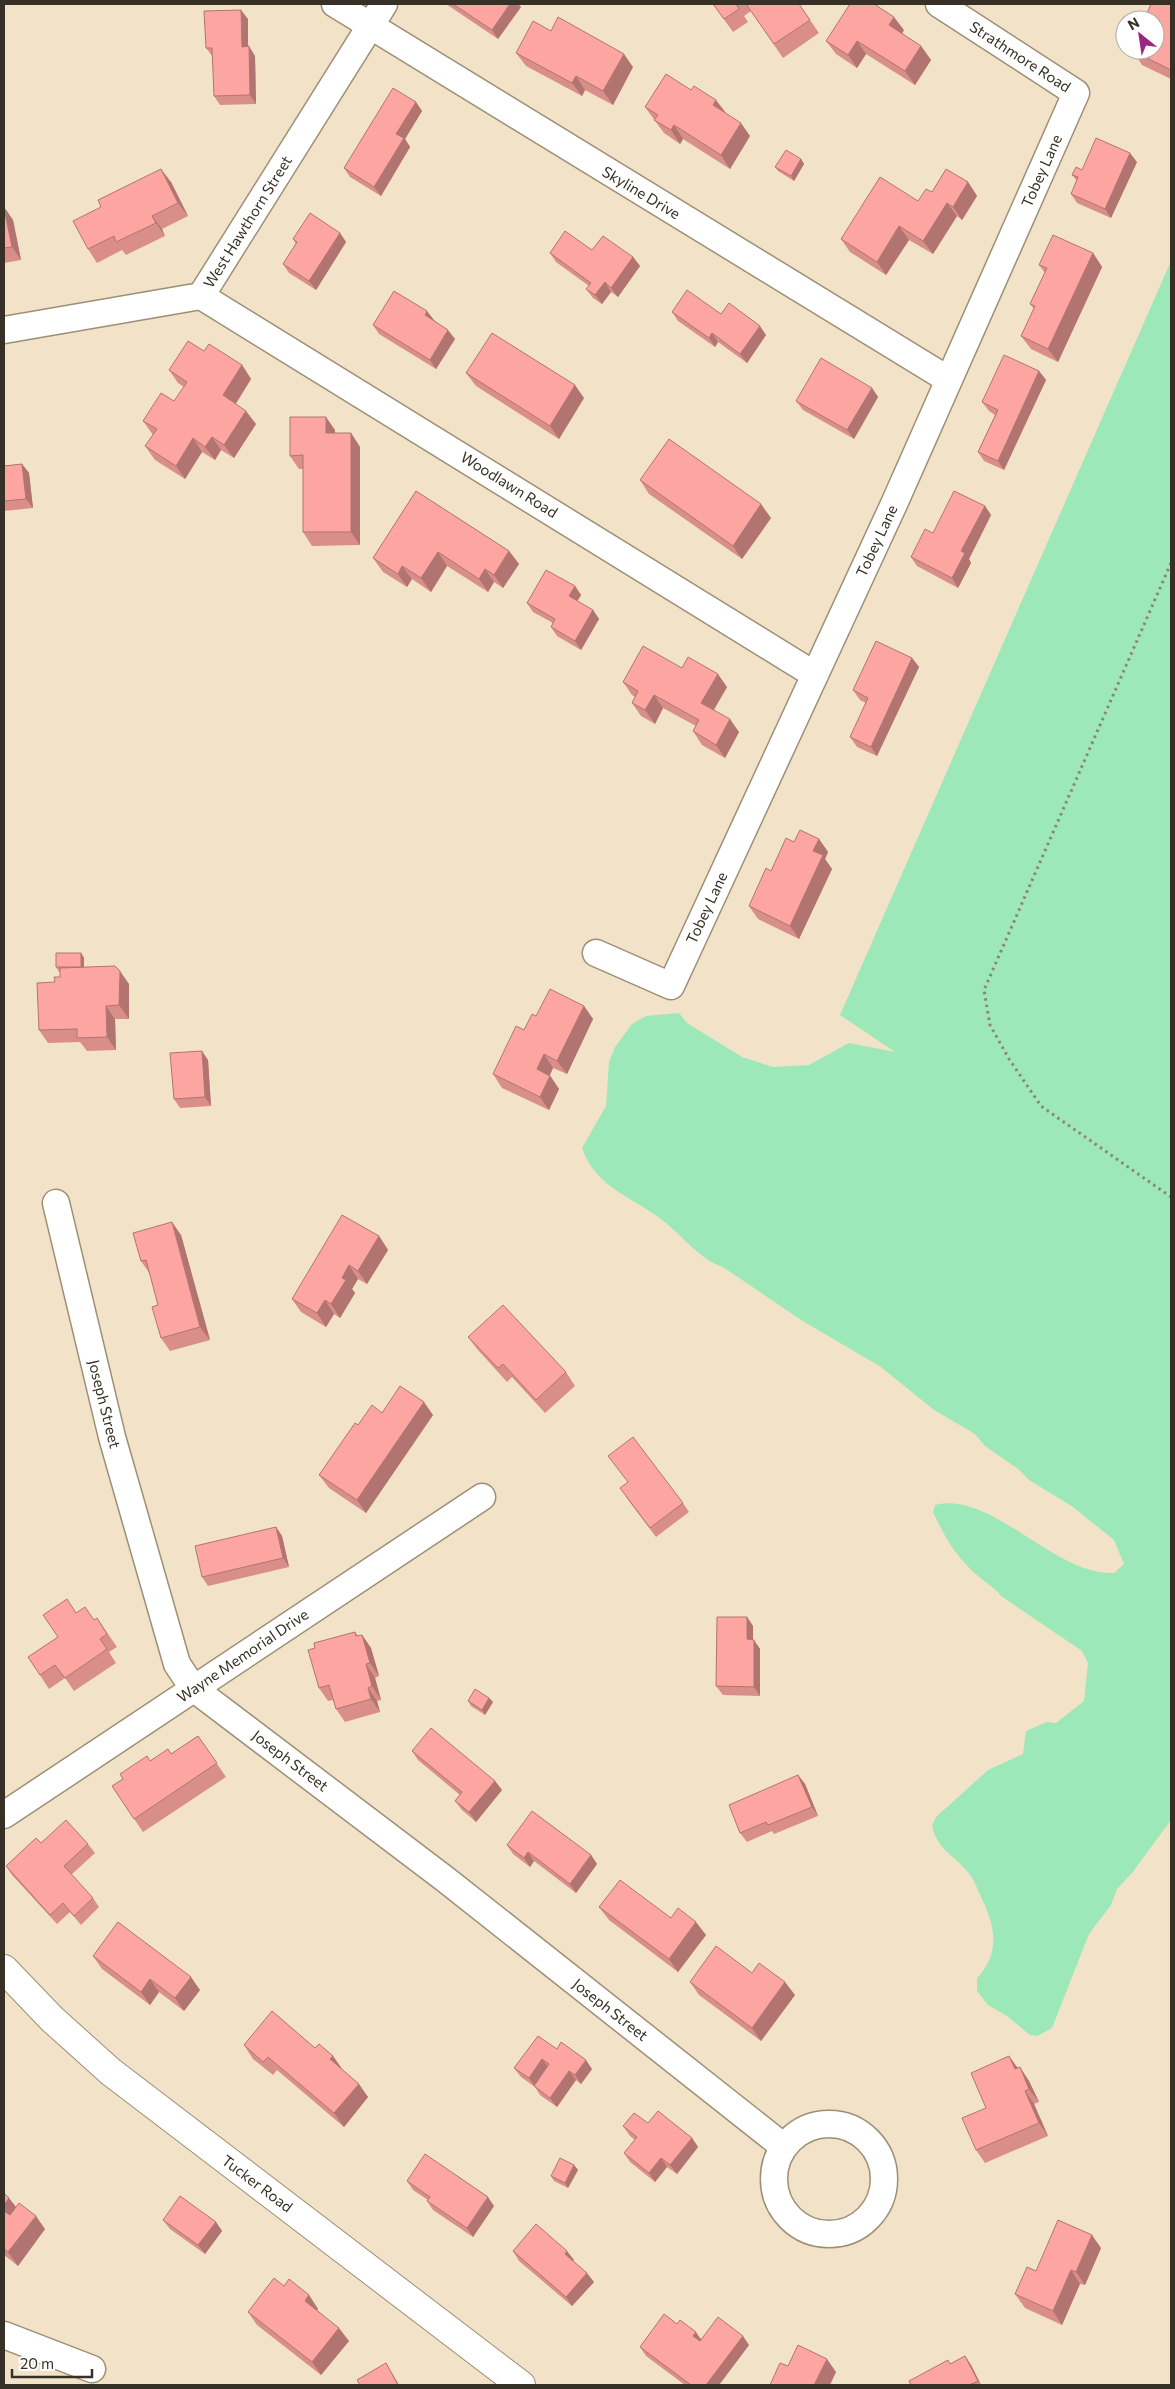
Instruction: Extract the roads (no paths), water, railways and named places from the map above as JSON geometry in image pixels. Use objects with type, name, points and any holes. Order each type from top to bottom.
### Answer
[{"type":"main road","name":"Tucker Road","points":[[4,1969],[52,2019],[111,2072],[521,2385]]},
{"type":"street","name":"Skyline Drive","points":[[335,4],[949,380]]},
{"type":"street","name":"West Hawthorn Street","points":[[4,330],[201,296],[384,4]]},
{"type":"street","name":"Strathmore Road","points":[[939,4],[1076,93]]},
{"type":"street","name":"Tobey Lane","points":[[596,953],[671,986],[949,380],[1076,93]]},
{"type":"street","name":"Woodlawn Road","points":[[201,296],[815,675]]},
{"type":"street","name":"Joseph Street","points":[[56,1203],[112,1437],[177,1664],[193,1688],[445,1879],[784,2147]]},
{"type":"street","name":"Wayne Memorial Drive","points":[[4,1815],[482,1497]]},
{"type":"street","points":[[821,2124],[842,2125],[862,2135],[876,2150],[884,2171],[883,2192],[874,2212],[858,2227],[837,2234],[815,2233],[796,2224],[782,2208],[774,2188],[775,2166],[784,2147],[800,2132],[821,2124]]},
{"type":"street","points":[[4,2335],[92,2369]]}]
